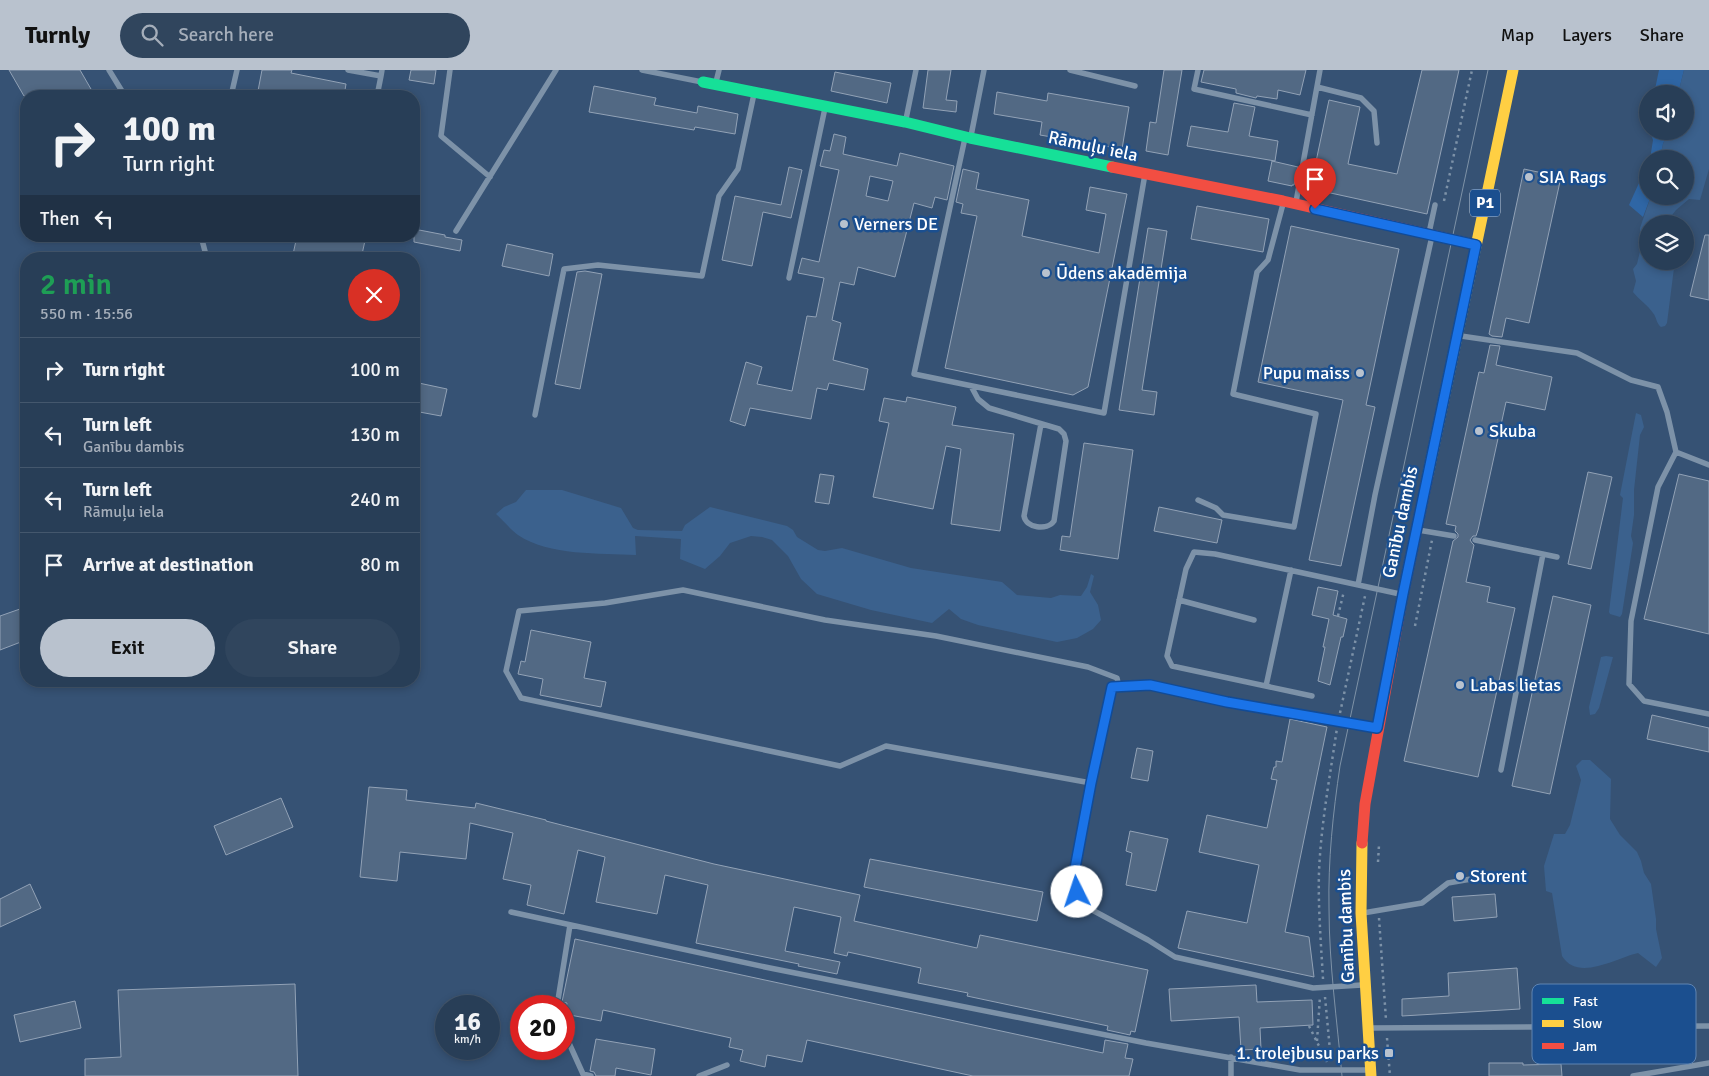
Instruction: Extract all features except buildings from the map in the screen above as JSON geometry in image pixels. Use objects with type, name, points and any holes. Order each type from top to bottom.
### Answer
[{"type":"main road","name":"Ganību dambis","points":[[1371,1073],[1361,914],[1361,853],[1365,804],[1377,728],[1403,594],[1513,70]]},
{"type":"main road","name":"Rāmuļu iela","points":[[703,82],[905,122],[968,138],[1296,204],[1476,245]]},
{"type":"lane","points":[[110,70],[122,90]]},
{"type":"lane","points":[[232,90],[237,70]]},
{"type":"lane","points":[[348,70],[381,73],[378,90]]},
{"type":"lane","points":[[450,70],[441,136],[490,177]]},
{"type":"lane","points":[[456,231],[556,70]]},
{"type":"lane","points":[[642,70],[703,82]]},
{"type":"lane","points":[[716,84],[719,70]]},
{"type":"lane","points":[[905,122],[916,70]]},
{"type":"lane","points":[[984,70],[914,374],[1104,414],[1145,174]]},
{"type":"lane","points":[[1070,70],[1136,86]]},
{"type":"lane","points":[[1198,70],[1194,89],[1312,115]]},
{"type":"lane","points":[[1296,204],[1320,70]]},
{"type":"lane","points":[[1317,87],[1361,98],[1374,111],[1377,143]]},
{"type":"lane","points":[[535,415],[564,269],[598,265],[702,276],[719,196],[738,169],[755,92]]},
{"type":"lane","points":[[789,278],[825,106]]},
{"type":"lane","points":[[1198,500],[1216,508],[1222,515],[1294,528],[1316,414],[1233,394],[1256,272],[1268,260],[1283,202]]},
{"type":"lane","points":[[1358,585],[1377,486],[1438,204]]},
{"type":"lane","points":[[1457,335],[1577,353],[1631,380],[1658,387],[1667,412],[1676,452],[1658,487],[1631,621],[1629,684],[1644,701],[1709,714]]},
{"type":"lane","points":[[971,386],[978,399],[990,408],[1059,429],[1064,434],[1066,441],[1054,521],[1046,527],[1029,525],[1025,521],[1024,516],[1041,424]]},
{"type":"lane","points":[[1676,452],[1709,465]]},
{"type":"lane","points":[[1416,530],[1454,536]]},
{"type":"lane","points":[[1476,540],[1557,557]]},
{"type":"lane","points":[[1312,696],[1172,666],[1167,656],[1186,569],[1194,552],[1216,554],[1403,594]]},
{"type":"lane","points":[[1501,770],[1542,554]]},
{"type":"lane","points":[[1266,686],[1291,570]]},
{"type":"lane","points":[[1091,783],[886,746],[840,766],[521,698],[506,672],[519,611],[605,603],[684,590],[825,620],[936,636],[1088,667],[1117,678],[1119,687]]},
{"type":"lane","points":[[1179,600],[1254,620]]},
{"type":"lane","points":[[1365,985],[1314,988],[1174,957],[1148,940],[1081,904],[1073,879],[1112,687],[1150,685],[1227,702],[1377,728]]},
{"type":"lane","points":[[1361,914],[1422,904],[1448,883],[1471,879],[1505,879]]},
{"type":"lane","points":[[511,912],[775,969],[1300,1073],[1371,1073]]},
{"type":"lane","points":[[559,995],[570,925]]},
{"type":"lane","points":[[1696,1026],[1709,1026]]},
{"type":"lane","points":[[1368,1028],[1532,1027]]},
{"type":"lane","points":[[575,1056],[583,1074],[591,1076]]},
{"type":"lane","points":[[1231,1058],[1231,1076]]},
{"type":"lane","points":[[1633,1076],[1709,1063]]},
{"type":"lane","points":[[698,1076],[727,1065]]},
{"type":"path","points":[[1438,204],[1444,201],[1472,70]]},
{"type":"path","points":[[1414,630],[1434,532]]},
{"type":"path","points":[[1338,616],[1346,582]]},
{"type":"path","points":[[1327,1072],[1331,1062],[1323,988],[1319,871],[1325,807],[1339,720],[1366,587]]},
{"type":"path","points":[[1378,868],[1379,843]]},
{"type":"path","points":[[1379,911],[1390,1076]]},
{"type":"path","points":[[1317,1041],[1320,996],[1323,988]]},
{"type":"path","points":[[1309,1026],[1317,1041],[1327,1072]]},
{"type":"shaded area","points":[[1659,70],[1684,70],[1680,85],[1656,85]]},
{"type":"shaded area","points":[[1684,70],[1709,70],[1709,169],[1700,200],[1694,199],[1694,150],[1662,150],[1665,140],[1694,140],[1694,85],[1680,85]]},
{"type":"shaded area","points":[[1653,140],[1665,140],[1662,150],[1651,150]]},
{"type":"shaded area","points":[[1639,183],[1639,205],[1648,205],[1644,215],[1641,215],[1629,205]]},
{"type":"shaded area","points":[[1648,205],[1682,205],[1672,215],[1644,215]]},
{"type":"shaded area","points":[[1639,256],[1639,270],[1674,270],[1667,323],[1665,326],[1661,327],[1658,324],[1651,310],[1633,292],[1636,281],[1633,269],[1637,264]]},
{"type":"shaded area","points":[[1636,413],[1641,415],[1644,427],[1640,435],[1634,490],[1634,515],[1631,536],[1633,543],[1620,617],[1609,612],[1623,498],[1620,495]]},
{"type":"shaded area","points":[[526,490],[562,490],[621,508],[633,528],[638,530],[682,531],[685,525],[710,507],[787,526],[793,530],[797,537],[818,550],[825,551],[842,548],[911,568],[1002,582],[1017,595],[1051,598],[1060,595],[1081,596],[1087,587],[1091,574],[1094,576],[1090,592],[1098,605],[1101,620],[1093,629],[1077,638],[1057,642],[978,625],[961,619],[949,609],[932,623],[871,610],[817,594],[801,579],[788,556],[772,540],[762,537],[751,536],[730,543],[720,556],[705,569],[680,559],[681,539],[635,536],[636,555],[575,552],[544,547],[518,535],[496,514],[504,507],[516,502]]},
{"type":"shaded area","points":[[1601,657],[1613,657],[1599,708],[1595,714],[1590,715],[1589,707]]},
{"type":"shaded area","points":[[1582,760],[1590,760],[1611,779],[1610,819],[1620,835],[1637,852],[1644,873],[1651,884],[1656,929],[1662,958],[1656,967],[1638,953],[1587,968],[1569,964],[1562,956],[1552,893],[1546,891],[1544,866],[1554,834],[1565,834],[1570,825],[1581,780],[1576,766]]},
{"type":"tram line","points":[[1342,1076],[1329,929],[1329,872],[1340,766],[1488,70]]},
{"type":"traffic: fast","points":[[703,82],[905,122],[970,138],[1112,167]]},
{"type":"traffic: slow","points":[[1428,475],[1513,70]]},
{"type":"traffic: slow","points":[[1362,843],[1361,913],[1371,1076]]},
{"type":"traffic: jam","points":[[1112,167],[1283,201],[1476,245]]},
{"type":"traffic: jam","points":[[1362,843],[1365,804],[1403,594],[1428,475]]},
{"type":"place","name":"SIA Rags","points":[[1529,177]]},
{"type":"place","name":"Verners DE","points":[[844,224]]},
{"type":"place","name":"Ūdens akadēmija","points":[[1046,273]]},
{"type":"place","name":"Pupu maiss","points":[[1360,373]]},
{"type":"place","name":"Skuba","points":[[1479,431]]},
{"type":"place","name":"Labas lietas","points":[[1460,685]]},
{"type":"place","name":"Storent","points":[[1460,876]]},
{"type":"place","name":"1. trolejbusu parks","points":[[1389,1053]]},
{"type":"route","points":[[1077,892],[1073,879],[1112,687],[1150,685],[1227,702],[1377,728],[1476,245],[1315,209]]}]
